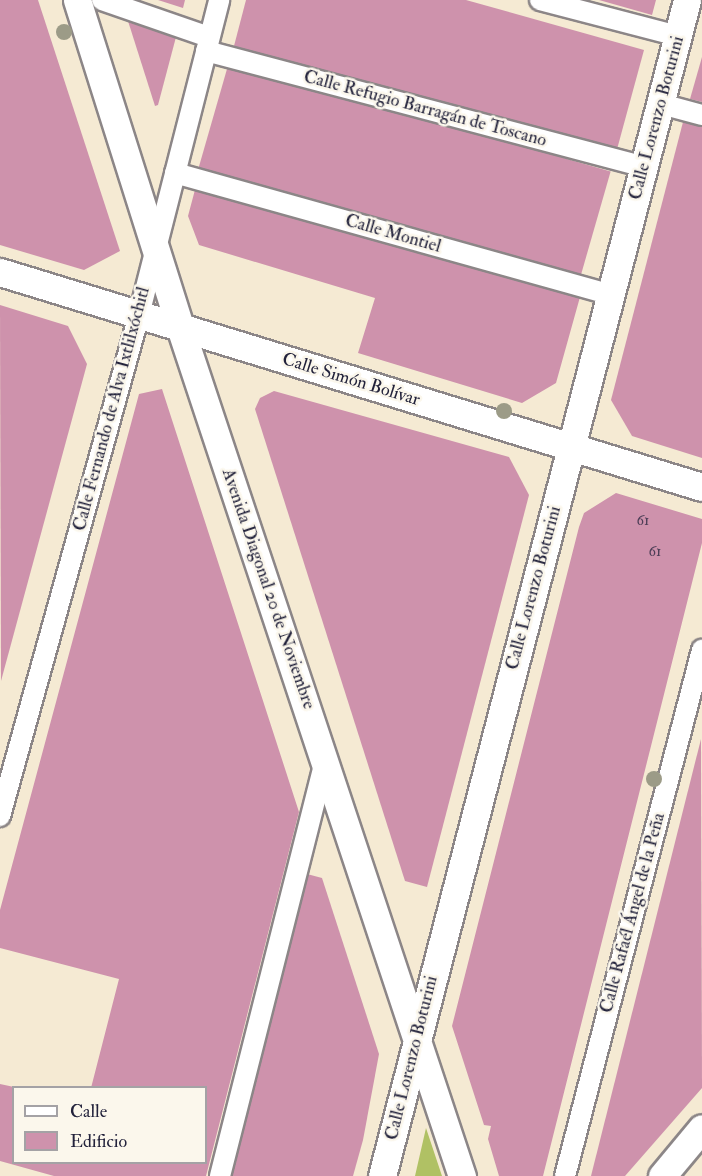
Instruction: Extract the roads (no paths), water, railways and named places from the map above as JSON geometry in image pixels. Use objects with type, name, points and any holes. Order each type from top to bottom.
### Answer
[{"type":"main road","name":"Avenida Diagonal 20 de Noviembre","points":[[77,0],[180,327],[462,1176]]},
{"type":"main road","name":"Calle Lorenzo Boturini","points":[[382,1176],[687,0]]},
{"type":"main road","name":"Calle Simón Bolívar","points":[[0,272],[702,488]]},
{"type":"main road","points":[[662,1176],[702,1128]]},
{"type":"street","name":"Calle Refugio Barragán de Toscano","points":[[102,0],[207,44],[644,167]]},
{"type":"street","name":"Calle Fernando de Alva Ixtlilxóchitl","points":[[0,816],[3,794],[139,315],[219,0]]},
{"type":"street","points":[[540,0],[678,36]]},
{"type":"street","points":[[660,104],[702,115]]},
{"type":"street","name":"Calle Montiel","points":[[175,173],[611,295]]},
{"type":"street","name":"Calle Rafaél Ángel de la Peña","points":[[565,1176],[702,650]]},
{"type":"street","points":[[220,1176],[325,759]]}]
